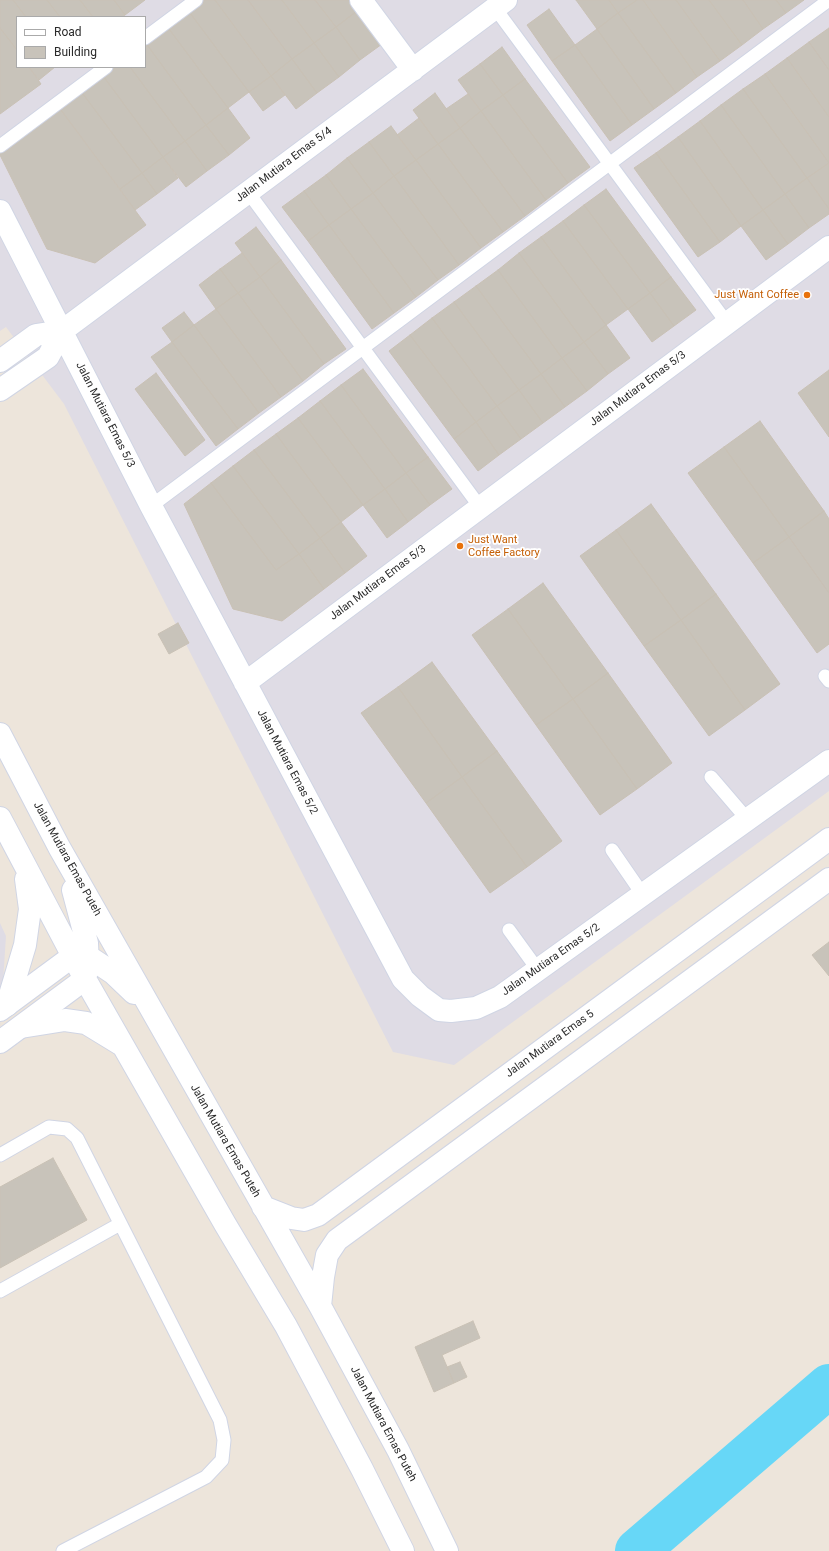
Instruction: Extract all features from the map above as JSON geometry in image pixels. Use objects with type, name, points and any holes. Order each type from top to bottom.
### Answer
[{"type":"street","points":[[361,0],[413,70]]},
{"type":"street","name":"Jalan Mutiara Emas 5/4","points":[[0,390],[48,357],[62,331],[500,4]]},
{"type":"street","name":"Jalan Mutiara Emas 5/3","points":[[0,211],[151,506],[245,682],[829,247]]},
{"type":"street","name":"Jalan Mutiara Emas 5/4","points":[[0,361],[36,335],[62,331]]},
{"type":"street","name":"Jalan Mutiara Emas 5/2","points":[[245,682],[403,979],[420,996],[438,1010],[451,1012],[476,1008],[500,997],[829,761]]},
{"type":"street","name":"Jalan Mutiara Emas Puteh","points":[[0,734],[59,847],[320,1306],[398,1450],[447,1551]]},
{"type":"street","points":[[0,818],[25,868],[82,965],[123,1046],[225,1224],[286,1326],[362,1469],[403,1551]]},
{"type":"street","name":"Jalan Mutiara Emas 5","points":[[263,1207],[291,1218],[304,1220],[318,1215],[829,839]]},
{"type":"street","points":[[0,1042],[21,1027],[82,965],[87,943],[82,921],[59,847]]},
{"type":"street","points":[[2,1007],[25,945],[30,909],[25,868]]},
{"type":"street","points":[[320,1306],[327,1255],[337,1240],[824,887]]},
{"type":"street","points":[[2,1007],[92,959],[113,973],[124,985],[147,1004]]},
{"type":"street","points":[[21,1027],[65,1020],[86,1024],[123,1046]]},
{"type":"lane","points":[[146,37],[196,0]]},
{"type":"lane","points":[[151,506],[829,0]]},
{"type":"lane","points":[[500,4],[610,164],[727,323]]},
{"type":"lane","points":[[0,146],[105,68]]},
{"type":"lane","points":[[248,192],[480,507]]},
{"type":"lane","points":[[711,778],[747,819]]},
{"type":"lane","points":[[612,850],[643,894]]},
{"type":"lane","points":[[509,930],[538,970]]},
{"type":"lane","points":[[0,1155],[50,1127],[67,1129],[77,1138],[220,1420],[224,1440],[222,1460],[206,1477],[63,1551]]},
{"type":"lane","points":[[0,1291],[120,1224]]},
{"type":"shaded area","points":[[0,0],[829,0],[829,791],[454,1065],[393,1052],[64,404],[6,327],[0,331]]},
{"type":"shaded area","points":[[0,923],[6,936],[0,1027]]},
{"type":"building","points":[[0,0],[13,0],[25,16],[16,16],[16,49],[0,28]]},
{"type":"building","points":[[13,0],[47,0],[59,16],[25,16]]},
{"type":"building","points":[[47,0],[80,0],[92,16],[59,16]]},
{"type":"building","points":[[80,0],[114,0],[125,15],[124,16],[92,16]]},
{"type":"building","points":[[114,0],[145,0],[125,15]]},
{"type":"building","points":[[191,0],[215,0],[271,76],[249,92],[184,5]]},
{"type":"building","points":[[215,0],[248,0],[292,59],[271,76]]},
{"type":"building","points":[[248,0],[282,0],[314,43],[292,59]]},
{"type":"building","points":[[282,0],[315,0],[336,27],[314,43]]},
{"type":"building","points":[[315,0],[349,0],[357,11],[336,27]]},
{"type":"building","points":[[576,0],[609,0],[618,13],[597,29]]},
{"type":"building","points":[[609,0],[637,0],[618,13]]},
{"type":"building","points":[[637,0],[643,0],[697,77],[676,93],[618,13]]},
{"type":"building","points":[[643,0],[676,0],[720,61],[697,77]]},
{"type":"building","points":[[676,0],[709,0],[742,45],[720,61]]},
{"type":"building","points":[[709,0],[743,0],[763,29],[742,45]]},
{"type":"building","points":[[743,0],[776,0],[786,13],[763,29]]},
{"type":"building","points":[[776,0],[804,0],[786,13]]},
{"type":"building","points":[[184,5],[249,92],[228,108],[163,21]]},
{"type":"building","points":[[549,9],[575,45],[552,61],[527,25]]},
{"type":"building","points":[[357,11],[382,44],[360,60],[336,27]]},
{"type":"building","points":[[618,13],[676,93],[654,109],[597,29]]},
{"type":"building","points":[[163,21],[228,108],[206,125],[146,43],[146,41]]},
{"type":"building","points":[[336,27],[360,60],[339,77],[314,43]]},
{"type":"building","points":[[0,28],[16,49],[16,68],[30,68],[41,84],[0,114]]},
{"type":"building","points":[[829,28],[829,70],[809,42]]},
{"type":"building","points":[[597,29],[654,109],[632,125],[575,45]]},
{"type":"building","points":[[809,42],[829,70],[829,117],[787,58]]},
{"type":"building","points":[[146,43],[206,125],[185,141],[131,68],[146,68]]},
{"type":"building","points":[[314,43],[339,77],[317,93],[292,59]]},
{"type":"building","points":[[575,45],[632,125],[610,141],[552,61]]},
{"type":"building","points":[[502,47],[525,79],[503,95],[480,64]]},
{"type":"building","points":[[787,58],[829,117],[829,163],[765,74]]},
{"type":"building","points":[[292,59],[317,93],[296,109],[271,76]]},
{"type":"building","points":[[480,64],[503,95],[481,111],[458,80]]},
{"type":"building","points":[[30,68],[54,68],[39,80]]},
{"type":"building","points":[[131,68],[185,141],[163,157],[98,69]]},
{"type":"building","points":[[98,69],[163,157],[142,173],[77,86]]},
{"type":"building","points":[[765,74],[829,163],[807,178],[743,89]]},
{"type":"building","points":[[271,76],[285,95],[263,111],[249,92]]},
{"type":"building","points":[[525,79],[590,167],[568,183],[503,95]]},
{"type":"building","points":[[77,86],[142,173],[120,189],[55,102]]},
{"type":"building","points":[[743,89],[807,178],[785,194],[721,105]]},
{"type":"building","points":[[435,93],[460,128],[438,144],[413,110]]},
{"type":"building","points":[[468,94],[481,111],[460,128],[446,109]]},
{"type":"building","points":[[503,95],[568,183],[546,200],[481,111]]},
{"type":"building","points":[[55,102],[146,225],[95,263],[47,249],[0,155],[0,142]]},
{"type":"building","points":[[721,105],[785,194],[763,210],[700,121]]},
{"type":"building","points":[[228,108],[250,138],[229,155],[206,125]]},
{"type":"building","points":[[481,111],[546,200],[525,216],[460,128]]},
{"type":"building","points":[[419,118],[438,144],[416,160],[397,135]]},
{"type":"building","points":[[700,121],[763,210],[741,226],[678,137]]},
{"type":"building","points":[[206,125],[229,155],[207,171],[185,141]]},
{"type":"building","points":[[391,126],[416,160],[394,176],[369,142]]},
{"type":"building","points":[[460,128],[525,216],[503,232],[438,144]]},
{"type":"building","points":[[678,137],[741,226],[720,242],[656,153]]},
{"type":"building","points":[[185,141],[207,171],[186,187],[163,157]]},
{"type":"building","points":[[369,142],[394,176],[373,193],[347,158]]},
{"type":"building","points":[[438,144],[503,232],[481,248],[416,160]]},
{"type":"building","points":[[656,153],[720,242],[698,257],[634,168]]},
{"type":"building","points":[[163,157],[178,178],[157,194],[142,173]]},
{"type":"building","points":[[347,158],[373,193],[351,209],[326,175]]},
{"type":"building","points":[[416,160],[481,248],[459,265],[394,176]]},
{"type":"building","points":[[829,163],[829,209],[807,178]]},
{"type":"building","points":[[142,173],[157,194],[135,210],[120,189]]},
{"type":"building","points":[[326,175],[351,209],[329,225],[304,191]]},
{"type":"building","points":[[394,176],[459,265],[438,280],[373,193]]},
{"type":"building","points":[[807,178],[829,209],[829,214],[809,228],[785,194]]},
{"type":"building","points":[[606,189],[671,277],[650,293],[584,205]]},
{"type":"building","points":[[304,191],[329,225],[308,241],[282,207]]},
{"type":"building","points":[[373,193],[438,280],[416,297],[351,209]]},
{"type":"building","points":[[785,194],[809,228],[788,244],[763,210]]},
{"type":"building","points":[[584,205],[650,293],[628,309],[563,221]]},
{"type":"building","points":[[351,209],[416,297],[394,313],[329,225]]},
{"type":"building","points":[[763,210],[788,244],[766,260],[741,226]]},
{"type":"building","points":[[563,221],[628,309],[606,325],[541,237]]},
{"type":"building","points":[[329,225],[394,313],[372,329],[308,241]]},
{"type":"building","points":[[256,227],[281,260],[260,277],[235,243]]},
{"type":"building","points":[[541,237],[606,325],[584,342],[519,253]]},
{"type":"building","points":[[242,253],[260,277],[238,293],[220,269]]},
{"type":"building","points":[[519,253],[584,342],[562,358],[498,270]]},
{"type":"building","points":[[281,260],[346,349],[324,364],[260,277]]},
{"type":"building","points":[[220,269],[238,293],[216,309],[199,285]]},
{"type":"building","points":[[498,270],[562,358],[541,374],[476,286]]},
{"type":"building","points":[[260,277],[324,364],[303,381],[238,293]]},
{"type":"building","points":[[671,277],[696,310],[674,326],[650,293]]},
{"type":"building","points":[[476,286],[541,374],[519,390],[454,302]]},
{"type":"building","points":[[238,293],[303,381],[281,397],[216,309]]},
{"type":"building","points":[[650,293],[674,326],[652,342],[628,309]]},
{"type":"building","points":[[454,302],[519,390],[497,406],[432,318]]},
{"type":"building","points":[[216,309],[281,397],[259,413],[194,325]]},
{"type":"building","points":[[184,312],[194,325],[172,342],[162,328]]},
{"type":"building","points":[[432,318],[497,406],[476,422],[410,335]]},
{"type":"building","points":[[194,325],[259,413],[238,429],[172,342]]},
{"type":"building","points":[[606,325],[630,358],[608,374],[584,342]]},
{"type":"building","points":[[410,335],[476,422],[454,439],[389,351]]},
{"type":"building","points":[[172,342],[238,429],[216,446],[151,357]]},
{"type":"building","points":[[584,342],[608,374],[587,391],[562,358]]},
{"type":"building","points":[[562,358],[587,391],[565,407],[541,374]]},
{"type":"building","points":[[363,369],[428,457],[406,473],[341,385]]},
{"type":"building","points":[[829,370],[829,437],[798,393]]},
{"type":"building","points":[[156,373],[205,440],[185,456],[135,389]]},
{"type":"building","points":[[541,374],[565,407],[543,423],[519,390]]},
{"type":"building","points":[[341,385],[406,473],[385,489],[320,401]]},
{"type":"building","points":[[519,390],[543,423],[521,439],[497,406]]},
{"type":"building","points":[[320,401],[385,489],[363,505],[298,418]]},
{"type":"building","points":[[497,406],[521,439],[499,455],[476,422]]},
{"type":"building","points":[[298,418],[363,505],[341,522],[276,434]]},
{"type":"building","points":[[760,421],[824,511],[789,537],[724,447]]},
{"type":"building","points":[[476,422],[499,455],[478,471],[454,439]]},
{"type":"building","points":[[276,434],[341,522],[320,538],[254,450]]},
{"type":"building","points":[[724,447],[789,537],[753,563],[688,473]]},
{"type":"building","points":[[254,450],[320,538],[299,554],[233,466]]},
{"type":"building","points":[[428,457],[452,489],[430,505],[406,473]]},
{"type":"building","points":[[233,466],[299,554],[276,570],[211,483]]},
{"type":"building","points":[[406,473],[430,505],[408,522],[385,489]]},
{"type":"building","points":[[211,483],[276,570],[299,554],[324,589],[282,621],[233,609],[184,504]]},
{"type":"building","points":[[385,489],[408,522],[387,538],[363,505]]},
{"type":"building","points":[[651,504],[716,594],[681,620],[616,530]]},
{"type":"building","points":[[824,511],[829,519],[829,593],[789,537]]},
{"type":"building","points":[[341,522],[367,556],[345,573],[320,538]]},
{"type":"building","points":[[616,530],[681,620],[644,646],[580,556]]},
{"type":"building","points":[[789,537],[829,593],[829,644],[817,653],[753,563]]},
{"type":"building","points":[[320,538],[345,573],[324,589],[299,554]]},
{"type":"building","points":[[543,583],[608,673],[573,699],[508,609]]},
{"type":"building","points":[[716,594],[780,684],[745,710],[681,620]]},
{"type":"building","points":[[508,609],[573,699],[536,725],[472,635]]},
{"type":"building","points":[[681,620],[745,710],[709,736],[644,646]]},
{"type":"building","points":[[178,623],[189,643],[169,654],[158,634]]},
{"type":"building","points":[[432,662],[497,751],[462,777],[398,687]]},
{"type":"building","points":[[608,673],[672,763],[637,789],[573,699]]},
{"type":"building","points":[[398,687],[462,777],[426,803],[361,713]]},
{"type":"building","points":[[573,699],[637,789],[600,815],[536,725]]},
{"type":"building","points":[[497,751],[562,841],[527,867],[462,777]]},
{"type":"building","points":[[462,777],[527,867],[490,893],[426,803]]},
{"type":"building","points":[[829,942],[829,976],[812,955]]},
{"type":"building","points":[[53,1158],[87,1220],[0,1268],[0,1187]]},
{"type":"building","points":[[473,1321],[480,1338],[442,1355],[454,1383],[434,1392],[415,1347]]},
{"type":"building","points":[[460,1362],[467,1377],[454,1383],[447,1367]]},
{"type":"waterway","points":[[637,1551],[829,1386]]},
{"type":"place","name":"Just Want Coffee","points":[[807,295]]},
{"type":"place","name":"Just Want Coffee Factory","points":[[460,546]]}]
